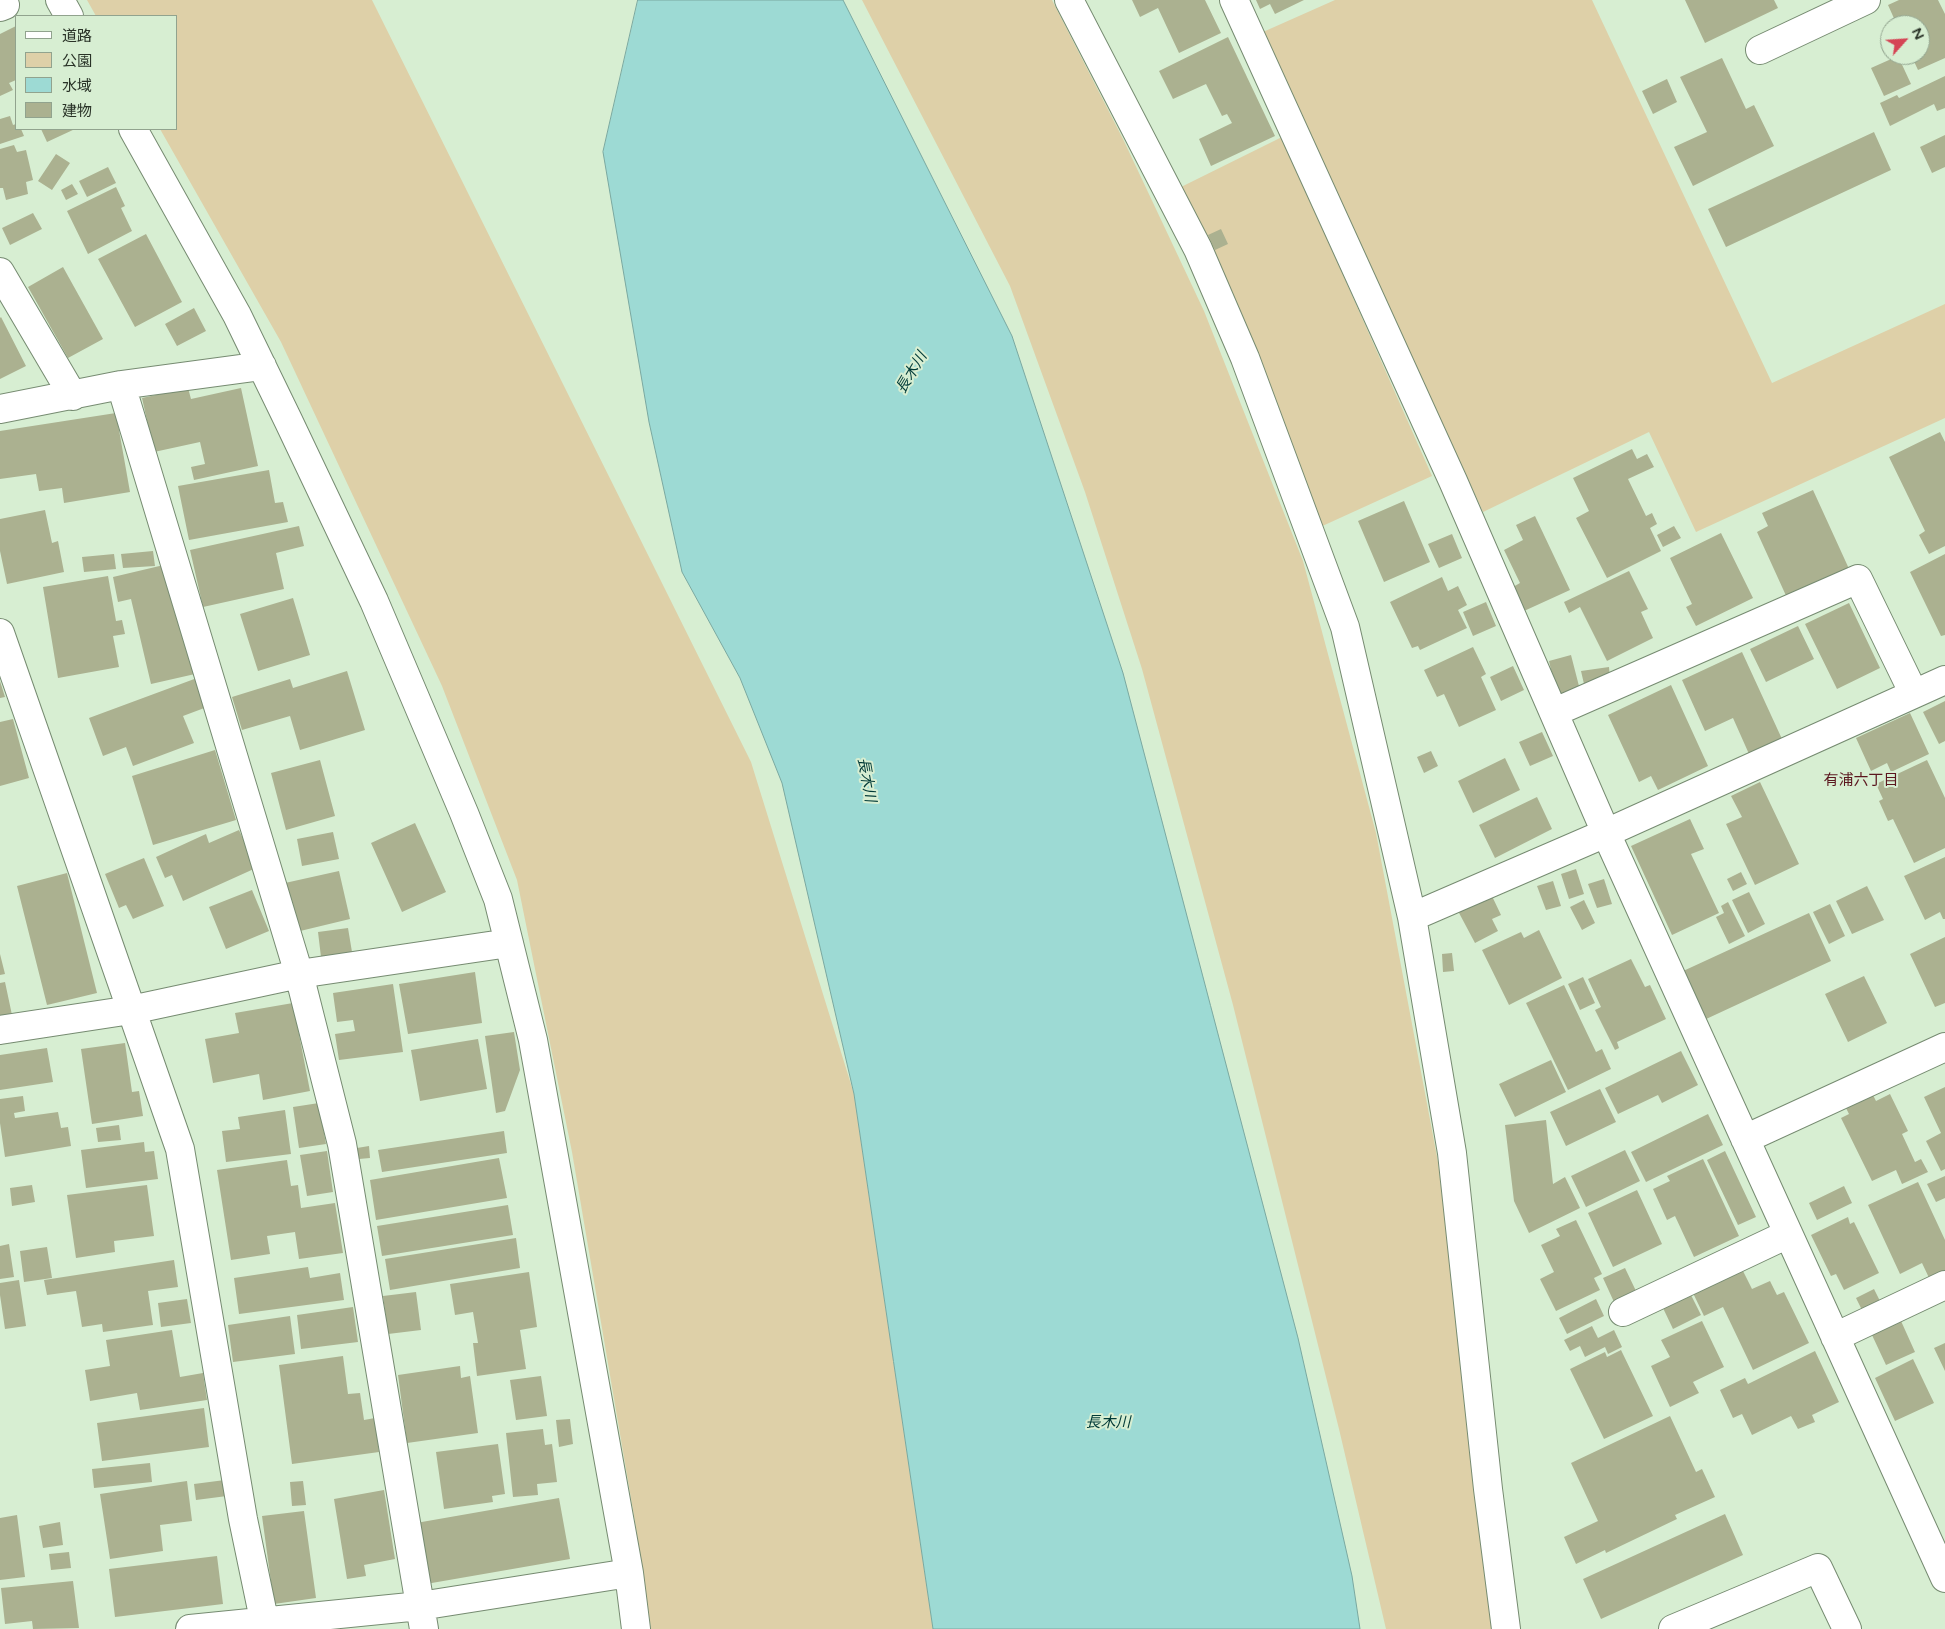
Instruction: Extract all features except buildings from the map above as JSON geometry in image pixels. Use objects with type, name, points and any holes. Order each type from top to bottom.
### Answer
[{"type":"street","points":[[60,0],[68,15]]},
{"type":"street","points":[[1068,0],[1198,249],[1249,367],[1345,626],[1412,918],[1452,1153],[1488,1489],[1506,1629]]},
{"type":"street","points":[[1234,0],[1449,472],[1606,833],[1945,1578]]},
{"type":"street","points":[[1760,50],[1866,0]]},
{"type":"street","points":[[134,130],[237,315],[378,610],[498,899],[533,1040],[629,1572],[636,1629]]},
{"type":"street","points":[[0,272],[74,396]]},
{"type":"street","points":[[0,409],[74,396],[121,385],[262,366]]},
{"type":"street","points":[[121,385],[299,974],[342,1144],[422,1618]]},
{"type":"street","points":[[1555,712],[1858,579],[1914,694]]},
{"type":"street","points":[[0,633],[180,1149],[243,1519],[265,1625]]},
{"type":"street","points":[[1412,918],[1945,680]]},
{"type":"street","points":[[0,1030],[131,1010],[299,974],[509,943]]},
{"type":"street","points":[[1745,1139],[1945,1047]]},
{"type":"street","points":[[1623,1312],[1788,1234]]},
{"type":"street","points":[[1836,1336],[1945,1285]]},
{"type":"street","points":[[1674,1629],[1818,1568],[1847,1629]]},
{"type":"street","points":[[190,1629],[422,1618],[629,1572]]},
{"type":"green space","points":[[87,0],[372,0],[751,762],[854,1094],[933,1629],[651,1629],[636,1528],[572,1152],[517,880],[442,686],[281,342],[161,130],[178,130],[178,15],[95,15]]},
{"type":"green space","points":[[862,0],[1052,0],[1123,139],[1204,311],[1303,561],[1376,833],[1438,1162],[1483,1538],[1492,1629],[1386,1629],[1339,1429],[1233,1005],[1142,669],[1085,492],[1010,286]]},
{"type":"green space","points":[[1335,0],[1592,0],[1772,383],[1945,304],[1945,418],[1696,532],[1649,432],[1483,512],[1263,32]]},
{"type":"green space","points":[[1282,137],[1432,476],[1318,528],[1179,188]]},
{"type":"water","name":"長木川","points":[[638,0],[843,0],[1012,336],[1123,673],[1298,1338],[1352,1576],[1360,1629],[933,1629],[854,1094],[782,783],[740,678],[682,572],[649,422],[603,152]]},
{"type":"district","name":"有浦六丁目","points":[[1861,781]]}]
